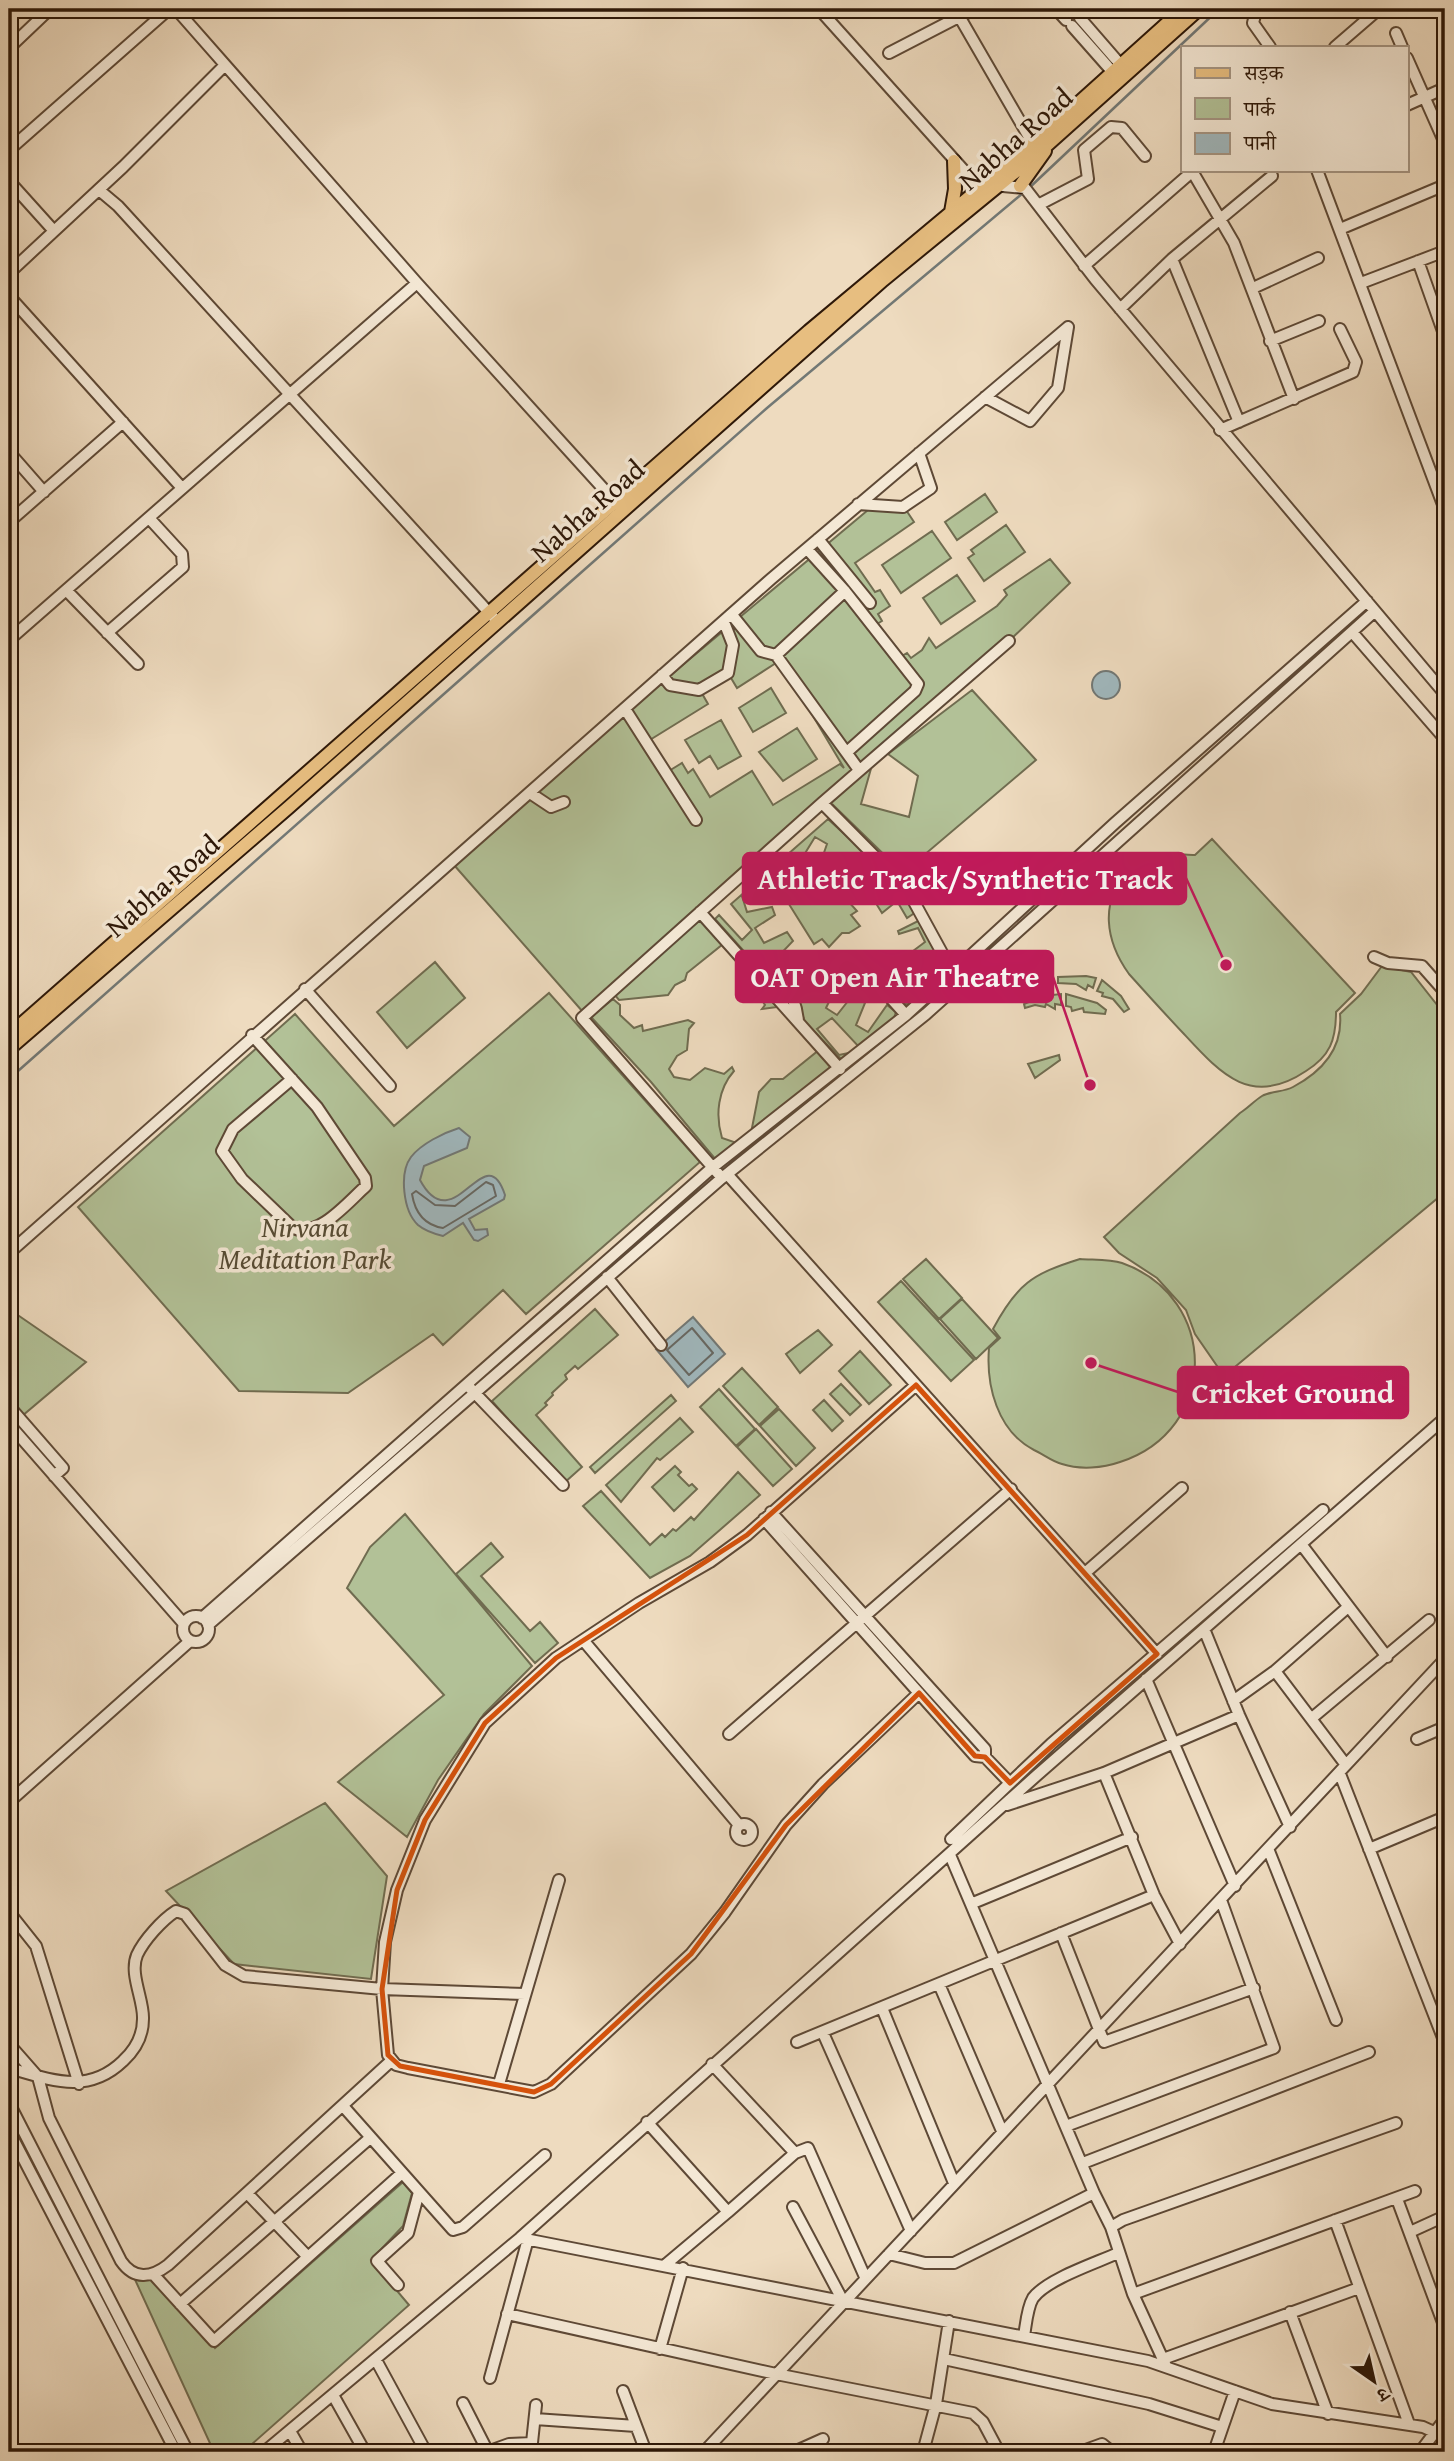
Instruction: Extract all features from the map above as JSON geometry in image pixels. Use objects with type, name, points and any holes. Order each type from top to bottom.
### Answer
[{"type":"main road","name":"Nabha Road","points":[[832,318],[983,192],[1047,144],[1184,9]]},
{"type":"main road","name":"Nabha Road","points":[[997,181],[1033,144],[1199,9]]},
{"type":"main road","points":[[1025,189],[1047,144]]},
{"type":"main road","points":[[951,212],[955,189],[954,161]]},
{"type":"main road","name":"Nabha Road","points":[[9,1035],[620,507],[951,212],[983,192]]},
{"type":"main road","name":"Nabha Road","points":[[9,1049],[289,807],[493,617]]},
{"type":"street","points":[[9,48],[50,9]]},
{"type":"street","points":[[9,150],[169,9]]},
{"type":"street","points":[[193,9],[179,13],[417,283],[620,507]]},
{"type":"street","points":[[818,9],[983,192]]},
{"type":"street","points":[[889,53],[974,9]]},
{"type":"street","points":[[1262,9],[1255,15],[1253,23],[1269,46]]},
{"type":"street","points":[[1336,46],[1378,9]]},
{"type":"street","points":[[1070,14],[1120,73]]},
{"type":"street","points":[[959,16],[1033,144]]},
{"type":"street","points":[[1396,33],[1402,46]]},
{"type":"street","points":[[1408,60],[1443,139]]},
{"type":"street","points":[[9,273],[99,190],[225,65]]},
{"type":"street","points":[[1408,105],[1445,88]]},
{"type":"street","points":[[1038,205],[1088,179],[1084,150],[1111,127],[1122,128],[1145,156]]},
{"type":"street","points":[[1084,266],[1192,172]]},
{"type":"street","points":[[1194,172],[1221,219],[1253,288],[1270,341],[1294,399]]},
{"type":"street","points":[[1318,172],[1445,510]]},
{"type":"street","points":[[1120,309],[1172,259],[1272,176]]},
{"type":"street","points":[[9,181],[54,231]]},
{"type":"street","points":[[997,181],[1025,189],[1084,266],[1220,430],[1445,694]]},
{"type":"street","points":[[1340,229],[1445,185]]},
{"type":"street","points":[[99,190],[118,206],[493,617]]},
{"type":"street","points":[[1361,283],[1445,251]]},
{"type":"street","points":[[1253,288],[1318,258]]},
{"type":"street","points":[[1172,259],[1239,422]]},
{"type":"street","points":[[1418,261],[1445,337]]},
{"type":"street","points":[[9,640],[417,283]]},
{"type":"street","points":[[9,296],[182,488]]},
{"type":"street","points":[[1270,341],[1319,321]]},
{"type":"street","points":[[9,1253],[252,1035],[662,675],[858,504],[1068,327],[1058,388],[1030,421],[985,397]]},
{"type":"street","points":[[1220,430],[1353,372],[1356,362],[1340,329]]},
{"type":"street","points":[[9,522],[122,422]]},
{"type":"street","points":[[9,452],[44,492]]},
{"type":"street","points":[[858,504],[903,507],[931,488],[919,453]]},
{"type":"street","points":[[107,633],[183,567],[182,554],[149,518]]},
{"type":"street","points":[[818,539],[870,603]]},
{"type":"street","points":[[807,550],[845,591],[918,684],[915,691],[847,752]]},
{"type":"street","points":[[66,590],[138,664]]},
{"type":"street","points":[[776,655],[845,591]]},
{"type":"street","points":[[9,1802],[190,1641],[204,1639],[205,1621],[840,1069],[906,1015],[1189,758],[1367,601]]},
{"type":"street","points":[[471,1388],[607,1277],[720,1173],[875,1057],[1375,611]]},
{"type":"street","points":[[728,618],[761,651],[776,655],[859,770]]},
{"type":"street","points":[[662,675],[670,685],[699,690],[728,673],[733,645],[728,618]]},
{"type":"street","points":[[1352,632],[1445,739]]},
{"type":"street","points":[[1009,641],[859,770],[582,1018],[720,1173],[1011,1489],[1157,1654]]},
{"type":"street","points":[[625,709],[696,820]]},
{"type":"street","points":[[1189,758],[1200,769]]},
{"type":"street","points":[[530,793],[551,807],[564,802]]},
{"type":"street","points":[[822,803],[907,889],[953,973]]},
{"type":"street","points":[[700,912],[840,1069]]},
{"type":"street","points":[[1374,957],[1388,963],[1422,966],[1445,992]]},
{"type":"street","points":[[968,958],[976,969]]},
{"type":"street","points":[[784,983],[810,961]]},
{"type":"street","points":[[747,964],[757,965],[784,983],[794,996],[797,1021]]},
{"type":"street","points":[[847,971],[860,981],[876,982],[906,1015]]},
{"type":"street","points":[[305,989],[390,1086]]},
{"type":"street","points":[[252,1035],[292,1079],[317,1107],[365,1178],[366,1185],[313,1231],[303,1232],[293,1228],[242,1179],[222,1151],[233,1129],[292,1079]]},
{"type":"street","points":[[607,1277],[661,1345]]},
{"type":"street","points":[[916,1385],[767,1516],[710,1562],[639,1602],[556,1658],[485,1723],[452,1772],[425,1820],[397,1889],[385,1942],[382,1989],[388,2055],[391,2061],[408,2068],[534,2092],[562,2075],[691,1954],[725,1912],[764,1855],[823,1784],[919,1693]]},
{"type":"street","points":[[471,1388],[563,1485]]},
{"type":"street","points":[[9,1406],[59,1472],[184,1624]]},
{"type":"street","points":[[264,2452],[524,2239],[712,2064],[1445,1418]]},
{"type":"street","points":[[9,1424],[59,1472]]},
{"type":"street","points":[[1085,1573],[1182,1488]]},
{"type":"street","points":[[729,1734],[1011,1489]]},
{"type":"street","points":[[951,1839],[1010,1783],[1324,1510]]},
{"type":"street","points":[[767,1516],[861,1621],[985,1749],[985,1757]]},
{"type":"street","points":[[1301,1544],[1387,1657]]},
{"type":"street","points":[[1233,1701],[1275,1671],[1348,1607]]},
{"type":"street","points":[[190,1641],[183,1633],[184,1624],[192,1617],[205,1621]]},
{"type":"street","points":[[1312,1718],[1429,1620]]},
{"type":"street","points":[[861,1621],[919,1693],[975,1756],[985,1757],[1010,1783]]},
{"type":"street","points":[[1204,1629],[1239,1715],[1290,1827]]},
{"type":"street","points":[[583,1640],[740,1825],[751,1827],[750,1839],[764,1855]]},
{"type":"street","points":[[711,2450],[865,2277],[911,2231],[1097,2029],[1269,1851],[1445,1659]]},
{"type":"street","points":[[1275,1671],[1312,1718],[1343,1770],[1370,1849],[1445,2043]]},
{"type":"street","points":[[1146,1679],[1235,1886]]},
{"type":"street","points":[[1001,1807],[1104,1773],[1239,1715]]},
{"type":"street","points":[[1417,1739],[1445,1727]]},
{"type":"street","points":[[1104,1773],[1154,1895],[1180,1944]]},
{"type":"street","points":[[1370,1849],[1445,1816]]},
{"type":"street","points":[[973,1903],[1132,1837]]},
{"type":"street","points":[[1269,1851],[1336,2020]]},
{"type":"street","points":[[950,1855],[1111,2227],[1133,2294],[1164,2362]]},
{"type":"street","points":[[499,2084],[559,1880]]},
{"type":"street","points":[[797,2042],[1154,1895]]},
{"type":"street","points":[[1066,2126],[1273,2050],[1275,2043],[1221,1900]]},
{"type":"street","points":[[9,2068],[38,2077],[79,2084],[105,2076],[135,2048],[144,2017],[138,1984],[137,1955],[167,1917],[176,1911],[185,1914],[225,1965],[244,1976],[382,1989],[525,1994]]},
{"type":"street","points":[[9,1912],[36,1946],[79,2084]]},
{"type":"street","points":[[1061,1933],[1104,2042],[1254,1988]]},
{"type":"street","points":[[939,1984],[1002,2132]]},
{"type":"street","points":[[882,2008],[954,2183]]},
{"type":"street","points":[[823,2033],[911,2231]]},
{"type":"street","points":[[9,2044],[38,2077],[49,2118],[121,2261],[131,2273],[140,2276],[153,2274],[168,2265],[391,2061]]},
{"type":"street","points":[[1083,2163],[1370,2052]]},
{"type":"street","points":[[712,2064],[795,2153]]},
{"type":"street","points":[[9,2103],[188,2452]]},
{"type":"street","points":[[343,2106],[456,2230],[545,2155]]},
{"type":"street","points":[[647,2122],[728,2212]]},
{"type":"street","points":[[1111,2227],[1123,2220],[1396,2123]]},
{"type":"street","points":[[9,2131],[176,2452]]},
{"type":"street","points":[[180,2304],[370,2138]]},
{"type":"street","points":[[665,2265],[804,2148],[813,2151],[865,2277]]},
{"type":"street","points":[[153,2274],[214,2341],[402,2173]]},
{"type":"street","points":[[1133,2294],[1397,2199],[1415,2190]]},
{"type":"street","points":[[398,2285],[377,2261],[408,2233],[419,2192]]},
{"type":"street","points":[[889,2254],[925,2263],[954,2263],[1094,2193]]},
{"type":"street","points":[[248,2194],[308,2257]]},
{"type":"street","points":[[1397,2199],[1445,2328]]},
{"type":"street","points":[[793,2207],[843,2301]]},
{"type":"street","points":[[1410,2232],[1445,2216]]},
{"type":"street","points":[[1335,2220],[1409,2424]]},
{"type":"street","points":[[524,2239],[1164,2362],[1272,2404],[1409,2424],[1441,2434]]},
{"type":"street","points":[[490,2378],[524,2239]]},
{"type":"street","points":[[1024,2336],[1031,2304],[1036,2295],[1054,2283],[1118,2253]]},
{"type":"street","points":[[660,2349],[683,2268]]},
{"type":"street","points":[[1164,2362],[1359,2288]]},
{"type":"street","points":[[1290,2312],[1328,2414]]},
{"type":"street","points":[[507,2314],[776,2374],[936,2404],[979,2417],[999,2452]]},
{"type":"street","points":[[923,2452],[936,2404],[949,2321]]},
{"type":"street","points":[[944,2359],[1149,2404],[1222,2427]]},
{"type":"street","points":[[376,2360],[426,2452]]},
{"type":"street","points":[[624,2391],[646,2452]]},
{"type":"street","points":[[1214,2452],[1235,2391]]},
{"type":"street","points":[[333,2395],[365,2452]]},
{"type":"street","points":[[463,2403],[488,2452],[509,2444],[532,2448],[536,2405]]},
{"type":"street","points":[[535,2419],[636,2426]]},
{"type":"street","points":[[1420,2452],[1441,2434],[1445,2419]]},
{"type":"street","points":[[290,2431],[302,2452]]},
{"type":"street","points":[[794,2452],[823,2439]]},
{"type":"street","points":[[1080,2452],[1101,2444],[1112,2452]]},
{"type":"highlighted area","points":[[916,1385],[1157,1654],[1010,1783],[985,1757],[975,1756],[919,1693],[786,1825],[691,1954],[551,2084],[534,2092],[400,2066],[388,2055],[382,1989],[397,1890],[425,1820],[485,1723],[556,1658],[747,1535]]},
{"type":"green space","points":[[985,494],[997,512],[957,540],[945,522]]},
{"type":"green space","points":[[868,510],[906,510],[914,522],[855,563],[875,592],[880,590],[890,606],[878,614],[882,621],[877,624],[900,657],[907,653],[911,658],[922,650],[929,638],[936,648],[997,606],[1007,595],[1004,590],[1050,559],[1070,583],[1009,641],[583,1012],[454,865],[673,673]],"holes":[[[776,663],[782,664],[844,768],[840,764],[773,805],[752,771],[710,797],[693,769],[688,773],[682,763],[664,774],[645,743],[708,704],[700,690],[728,673],[737,688]]]},
{"type":"green space","points":[[1006,525],[1025,552],[984,581],[968,558],[974,554],[971,550]]},
{"type":"green space","points":[[932,531],[951,558],[901,593],[882,565]]},
{"type":"green space","points":[[957,575],[975,601],[941,624],[923,598]]},
{"type":"green space","points":[[771,688],[786,713],[753,732],[739,708]]},
{"type":"green space","points":[[972,690],[1036,760],[903,873],[831,803],[872,765],[861,804],[909,817],[918,776],[888,754]]},
{"type":"green space","points":[[721,720],[741,756],[718,769],[710,756],[699,763],[685,740]]},
{"type":"green space","points":[[797,728],[817,759],[783,781],[759,752]]},
{"type":"green space","points":[[828,819],[865,853],[859,863],[847,855],[832,874],[819,867],[827,844],[815,837],[796,868],[848,901],[857,911],[851,915],[860,926],[849,933],[842,933],[829,947],[822,939],[814,944],[787,901],[791,899],[788,888],[783,888],[779,877],[742,896],[747,912],[772,907],[775,915],[755,928],[764,943],[787,932],[793,941],[770,965],[750,958],[715,919],[719,915],[742,940],[752,930],[731,904]]},
{"type":"green space","points":[[1212,839],[1355,993],[1336,1012],[1335,1031],[1326,1053],[1306,1071],[1286,1082],[1253,1086],[1224,1073],[1129,974],[1121,962],[1111,935],[1109,922],[1113,895],[1130,872],[1145,861],[1159,856],[1195,855]]},
{"type":"green space","points":[[873,859],[888,867],[916,912],[907,918],[897,901],[882,913],[877,905],[888,884],[879,877],[860,891],[855,886]]},
{"type":"green space","points":[[700,917],[723,944],[687,973],[685,980],[675,985],[668,995],[619,1000],[614,994]]},
{"type":"green space","points":[[920,920],[946,971],[909,1004],[903,1004],[882,982],[888,974],[895,989],[901,993],[937,975],[932,961],[913,963],[909,954],[925,942],[918,928],[899,934],[898,931]]},
{"type":"green space","points":[[435,962],[465,998],[407,1048],[377,1012]]},
{"type":"green space","points":[[1382,966],[1411,972],[1445,1015],[1445,1192],[1224,1376],[1195,1334],[1186,1310],[1157,1278],[1119,1253],[1104,1237],[1256,1100],[1266,1094],[1293,1087],[1322,1066],[1338,1038],[1340,1014],[1361,994]]},
{"type":"green space","points":[[1058,977],[1096,978],[1093,988],[1088,985],[1086,990],[1076,984],[1058,983]]},
{"type":"green space","points":[[826,978],[837,985],[826,1008],[837,1015],[852,996],[865,1003],[856,1025],[868,1032],[887,1005],[896,1012],[894,1018],[859,1047],[832,1018],[817,1029],[839,1055],[849,1053],[842,1060],[805,1022],[793,989],[806,995]]},
{"type":"green space","points":[[1102,980],[1121,996],[1129,1009],[1124,1012],[1113,999],[1102,996],[1103,993],[1097,991]]},
{"type":"green space","points":[[756,982],[777,1007],[762,1009],[765,1005],[760,997],[754,1000],[751,995]]},
{"type":"green space","name":"Nirvana Meditation Park","points":[[549,993],[700,1162],[526,1314],[503,1290],[443,1345],[433,1334],[348,1393],[239,1391],[78,1207],[295,1014],[394,1126]]},
{"type":"green space","points":[[1061,994],[1061,1005],[1055,1004],[1055,1009],[1046,1004],[1045,1007],[1035,1005],[1025,1008],[1024,1004],[1043,996]]},
{"type":"green space","points":[[1066,994],[1097,1003],[1106,1010],[1105,1014],[1084,1012],[1083,1008],[1072,1011],[1071,1007],[1066,1006]]},
{"type":"green space","points":[[613,999],[620,1005],[620,1015],[634,1028],[642,1025],[643,1031],[688,1020],[694,1023],[689,1029],[687,1050],[677,1056],[669,1069],[674,1077],[690,1080],[705,1068],[724,1074],[732,1067],[734,1071],[721,1094],[719,1120],[722,1138],[737,1143],[716,1160],[651,1082],[591,1017]]},
{"type":"green space","points":[[819,1050],[833,1068],[751,1133],[759,1092],[771,1079],[783,1079]]},
{"type":"green space","points":[[1059,1055],[1060,1060],[1035,1078],[1028,1064]]},
{"type":"green space","points":[[926,1259],[962,1298],[939,1319],[903,1279]]},
{"type":"green space","points":[[1080,1259],[1122,1263],[1154,1280],[1177,1304],[1191,1333],[1195,1364],[1190,1394],[1176,1422],[1153,1446],[1120,1462],[1091,1468],[1055,1462],[1021,1442],[996,1406],[989,1362],[989,1348],[1000,1338],[993,1329],[1018,1291],[1038,1276]]},
{"type":"green space","points":[[901,1281],[974,1360],[951,1381],[878,1302]]},
{"type":"green space","points":[[962,1299],[998,1338],[976,1359],[940,1319]]},
{"type":"green space","points":[[9,1309],[86,1362],[22,1416],[9,1401]]},
{"type":"green space","points":[[595,1309],[618,1335],[578,1369],[575,1366],[565,1375],[567,1379],[552,1393],[545,1403],[547,1405],[536,1415],[582,1467],[564,1483],[492,1401]]},
{"type":"green space","points":[[818,1330],[832,1345],[800,1373],[786,1354]]},
{"type":"green space","points":[[860,1351],[891,1385],[869,1404],[839,1371]]},
{"type":"green space","points":[[742,1368],[778,1407],[759,1425],[723,1386]]},
{"type":"green space","points":[[841,1384],[861,1405],[850,1415],[830,1394]]},
{"type":"green space","points":[[719,1389],[755,1429],[736,1446],[700,1407]]},
{"type":"green space","points":[[671,1395],[676,1401],[595,1473],[590,1467]]},
{"type":"green space","points":[[824,1400],[843,1421],[832,1431],[813,1410]]},
{"type":"green space","points":[[779,1409],[815,1448],[796,1466],[760,1426]]},
{"type":"green space","points":[[680,1418],[693,1432],[660,1460],[657,1458],[621,1502],[606,1485]]},
{"type":"green space","points":[[756,1429],[792,1469],[773,1486],[737,1447]]},
{"type":"green space","points":[[675,1466],[681,1472],[678,1475],[689,1486],[692,1484],[697,1489],[674,1511],[652,1487]]},
{"type":"green space","points":[[738,1472],[760,1495],[690,1556],[650,1578],[583,1506],[601,1491],[650,1545],[662,1534],[665,1537],[673,1529],[676,1531],[691,1517],[694,1520]]},
{"type":"green space","points":[[405,1514],[532,1666],[484,1714],[438,1780],[407,1837],[338,1782],[444,1695],[347,1588],[370,1547]]},
{"type":"green space","points":[[491,1543],[503,1557],[481,1576],[530,1631],[540,1622],[558,1643],[535,1663],[456,1574]]},
{"type":"green space","points":[[325,1803],[387,1876],[371,1979],[234,1964],[166,1891]]},
{"type":"green space","points":[[403,2182],[412,2193],[403,2226],[371,2260],[409,2305],[243,2452],[214,2452],[132,2273],[155,2276],[215,2348]]},
{"type":"water","points":[[1106,671],[1116,675],[1120,685],[1116,695],[1106,699],[1096,695],[1092,685],[1096,675]]},
{"type":"water","points":[[459,1128],[470,1137],[467,1148],[424,1166],[420,1180],[433,1196],[445,1200],[457,1196],[478,1180],[488,1176],[497,1179],[505,1195],[504,1199],[469,1219],[475,1230],[487,1229],[488,1235],[478,1241],[474,1240],[463,1223],[443,1236],[421,1227],[409,1211],[404,1192],[405,1172],[411,1157],[433,1139]]},
{"type":"water","points":[[693,1317],[725,1354],[688,1387],[656,1349]]},
{"type":"waterway","points":[[1028,189],[1219,9]]},
{"type":"waterway","points":[[9,1079],[767,408],[1023,193]]},
{"type":"place","name":"Athletic Track/Synthetic Track","points":[[1226,965]]},
{"type":"place","name":"OAT Open Air Theatre","points":[[1090,1085]]},
{"type":"place","name":"Cricket Ground","points":[[1091,1363]]}]
